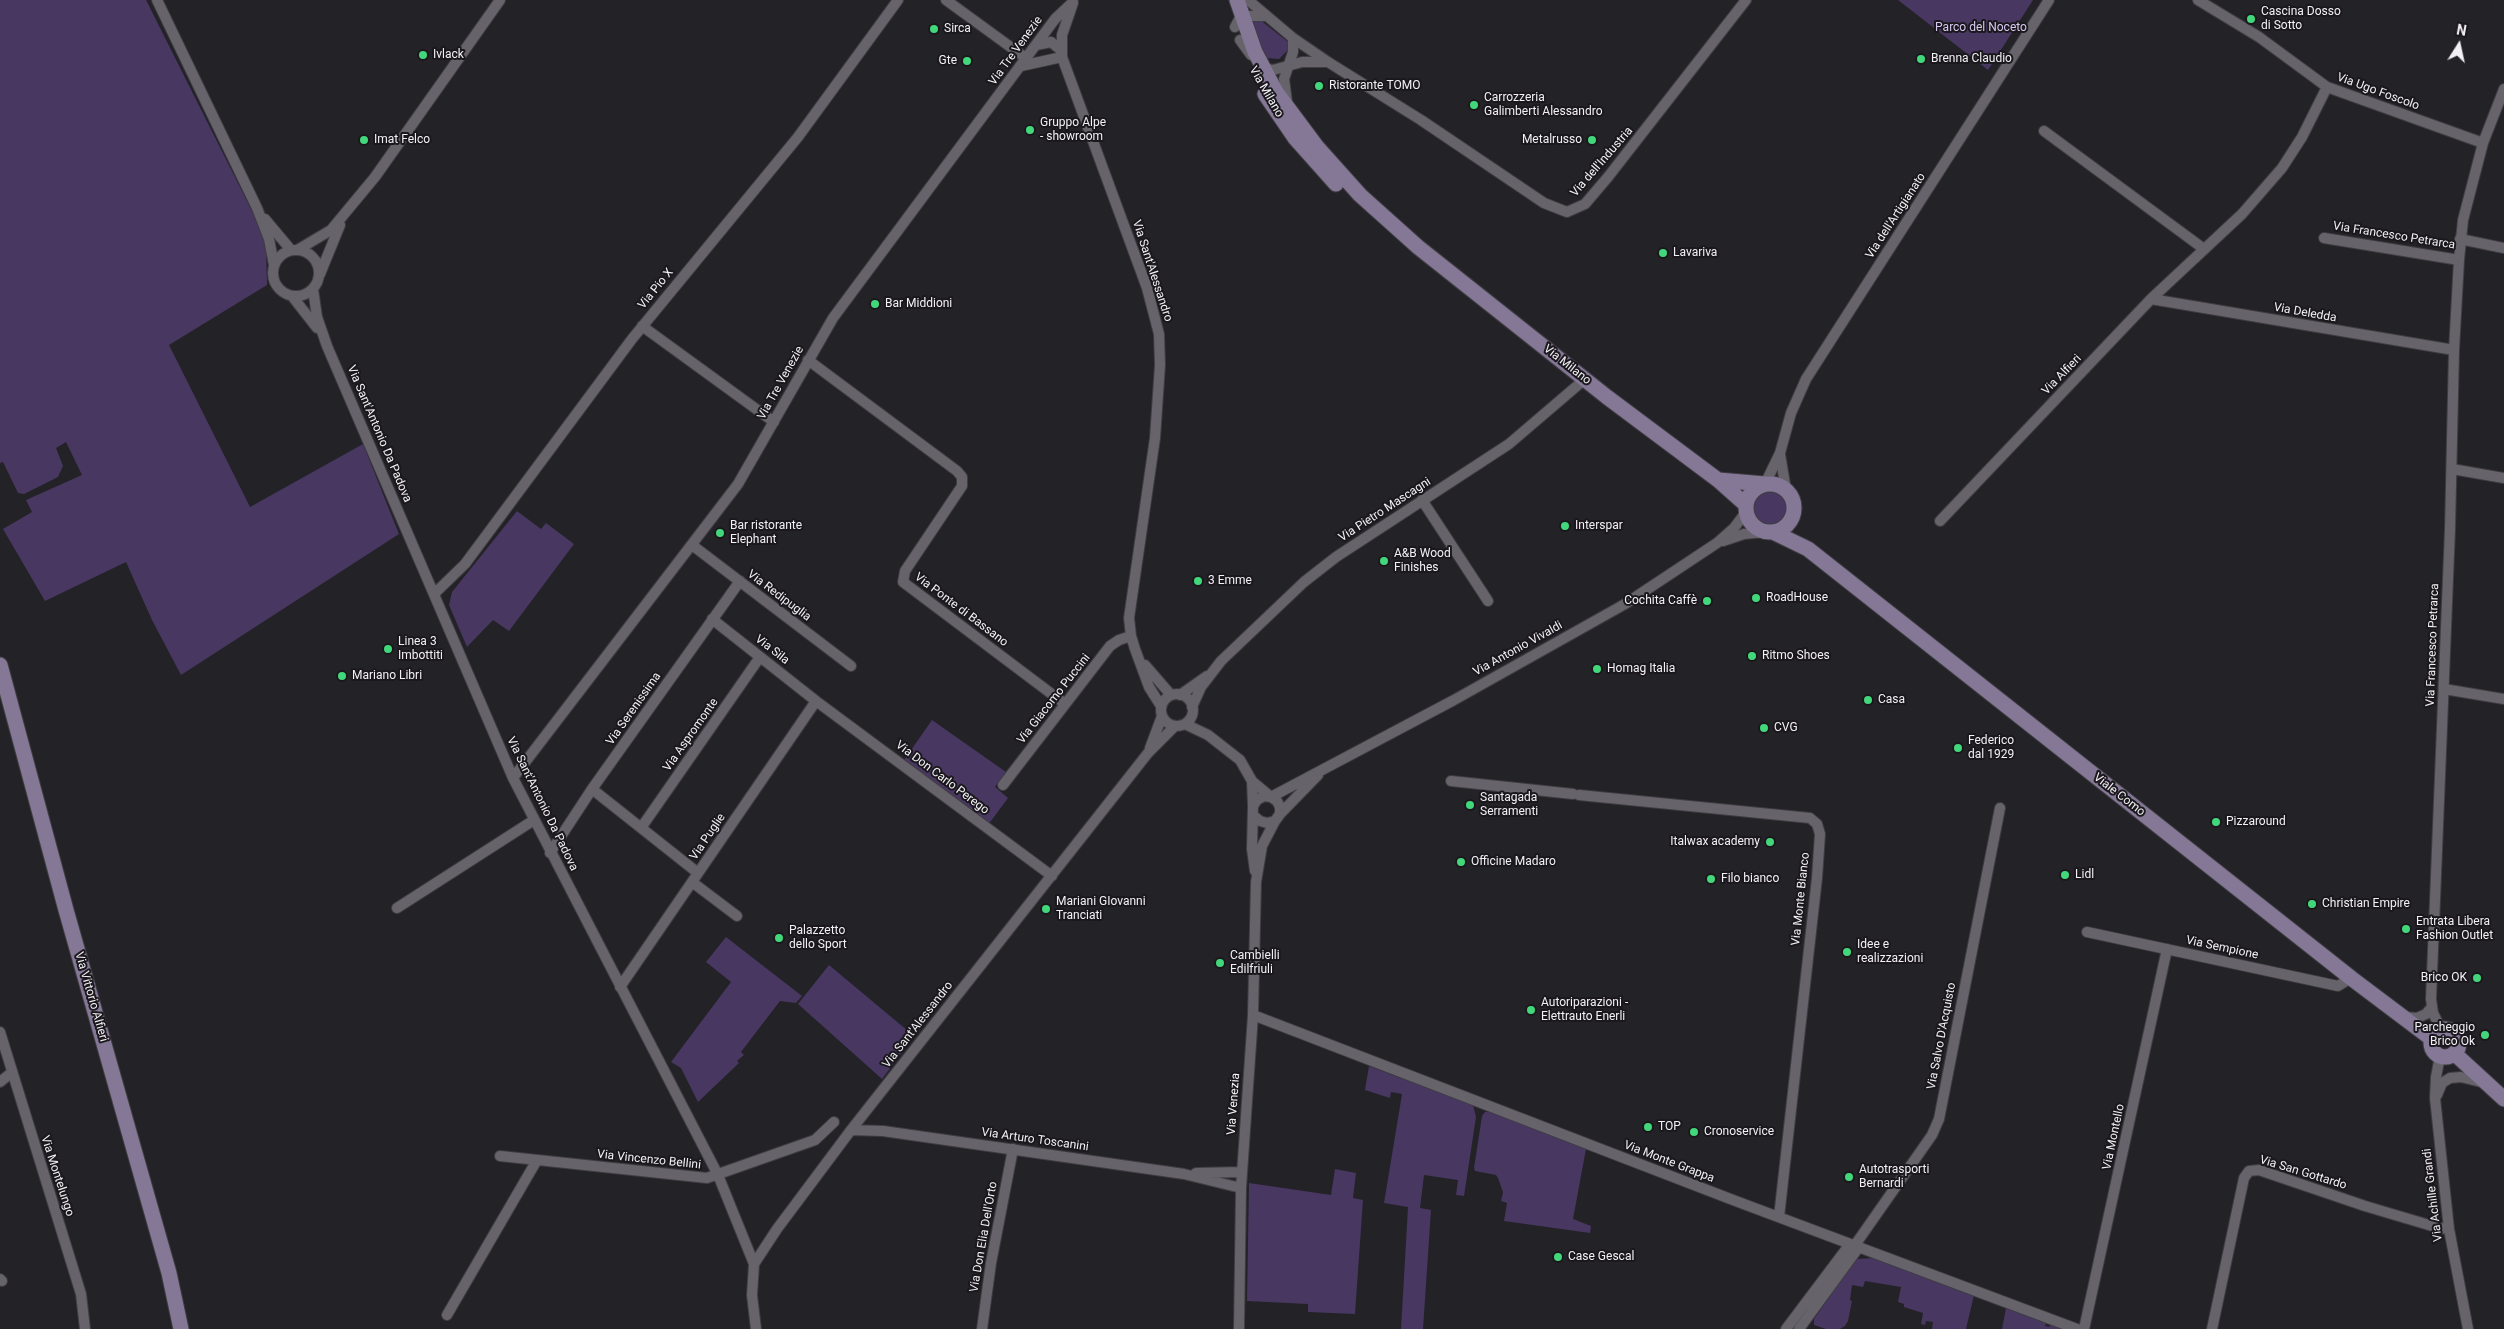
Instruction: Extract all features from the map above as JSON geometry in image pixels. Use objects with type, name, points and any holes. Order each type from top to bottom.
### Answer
[{"type":"main road","name":"Via Milano","points":[[1227,0],[1268,99],[1309,155],[1359,204],[1418,247],[1585,379],[1718,480],[1746,508]]},
{"type":"main road","name":"Via Milano","points":[[1237,0],[1239,28],[1292,115],[1344,179],[1418,247]]},
{"type":"main road","points":[[1718,480],[1780,486],[1786,490],[1794,504],[1794,512],[1808,549]]},
{"type":"main road","points":[[1765,484],[1749,494],[1746,508],[1749,521],[1756,528],[1769,532],[1783,528],[1790,521],[1794,512]]},
{"type":"main road","name":"Viale Como","points":[[1769,532],[1808,549],[2400,1017],[2436,1034]]},
{"type":"main road","name":"Via Vittorio Alfieri","points":[[0,665],[66,910],[170,1273],[181,1329]]},
{"type":"main road","points":[[2448,1055],[2460,1046],[2458,1036],[2451,1029],[2436,1034],[2432,1047],[2448,1055],[2504,1099]]},
{"type":"street","points":[[157,0],[257,208],[270,242],[274,265],[273,277],[278,287],[292,296],[304,295],[313,289],[345,214]]},
{"type":"street","points":[[274,265],[284,253],[295,250],[328,233],[345,214],[375,177],[500,0]]},
{"type":"street","name":"Via Pio X","points":[[434,594],[461,569],[642,326],[798,137],[898,0]]},
{"type":"street","points":[[946,0],[1024,63],[1062,54],[1051,42],[1036,45]]},
{"type":"street","name":"Via dell'Industria","points":[[1248,0],[1265,16],[1328,62],[1426,122],[1544,203],[1559,210],[1572,211],[1585,204],[1608,177],[1746,0]]},
{"type":"street","name":"Via dell'Artigianato","points":[[1765,484],[1780,453],[1791,413],[1806,379],[2048,0]]},
{"type":"street","name":"Via Ugo Foscolo","points":[[2198,0],[2259,37],[2327,87],[2483,143]]},
{"type":"street","name":"Via Tre Venezie","points":[[513,778],[744,475],[833,318],[1058,15],[1074,1]]},
{"type":"street","name":"Via Sant'Alessandro","points":[[1074,1],[1063,30],[1062,54],[1147,288],[1159,334],[1160,365],[1156,423],[1131,601],[1131,636],[1149,687],[1162,711],[1148,753]]},
{"type":"street","points":[[1265,16],[1239,28],[1256,64],[1264,70],[1273,70],[1306,62],[1328,62]]},
{"type":"street","points":[[1292,115],[1284,88],[1288,65],[1294,47],[1294,38]]},
{"type":"street","name":"Via Alfieri","points":[[1940,521],[2152,299],[2242,214],[2282,168],[2302,137],[2327,87]]},
{"type":"street","name":"Via Francesco Petrarca","points":[[2436,1034],[2432,1007],[2434,895],[2444,689],[2452,469],[2454,350],[2460,239],[2483,143],[2504,89]]},
{"type":"street","points":[[2044,131],[2204,249]]},
{"type":"street","points":[[257,208],[295,250],[307,252],[315,259],[320,275]]},
{"type":"street","name":"Via Francesco Petrarca","points":[[2324,238],[2459,260]]},
{"type":"street","points":[[2460,239],[2504,248]]},
{"type":"street","name":"Via Sant'Antonio Da Padova","points":[[313,289],[317,317],[327,346],[513,778],[550,853],[718,1175],[754,1264]]},
{"type":"street","name":"Via Sant'Antonio Da Padova","points":[[292,296],[311,318],[327,346]]},
{"type":"street","name":"Via Deledda","points":[[2152,299],[2454,350]]},
{"type":"street","points":[[642,326],[774,422]]},
{"type":"street","name":"Via Ponte di Bassano","points":[[808,360],[955,469],[962,477],[962,486],[905,571],[902,579],[905,585],[1065,704]]},
{"type":"street","name":"Via Pietro Mascagni","points":[[1186,718],[1210,674],[1244,636],[1310,577],[1516,438],[1585,379]]},
{"type":"street","name":"Via dell'Artigianato","points":[[1780,453],[1786,490]]},
{"type":"street","points":[[2452,469],[2504,478]]},
{"type":"street","points":[[1422,500],[1488,601]]},
{"type":"street","points":[[1717,543],[1734,528],[1746,508]]},
{"type":"street","points":[[1717,543],[1744,534],[1769,532]]},
{"type":"street","name":"Via Antonio Vivaldi","points":[[1271,797],[1454,700],[1625,604],[1717,543]]},
{"type":"street","name":"Via Redipuglia","points":[[692,545],[851,666]]},
{"type":"street","name":"Via Serenissima","points":[[550,853],[592,789],[740,581]]},
{"type":"street","name":"Via Sila","points":[[712,620],[816,701]]},
{"type":"street","name":"Via Giacomo Puccini","points":[[1003,785],[1110,646],[1119,640],[1131,636]]},
{"type":"street","name":"Via Sant'Alessandro","points":[[756,1329],[752,1295],[754,1264],[781,1222],[851,1130],[1148,753],[1186,718],[1188,699],[1175,695],[1151,674],[1135,650]]},
{"type":"street","name":"Via Aspromonte","points":[[641,828],[760,657]]},
{"type":"street","name":"Via Pietro Mascagni","points":[[1162,711],[1175,695],[1210,674]]},
{"type":"street","points":[[2444,689],[2504,699]]},
{"type":"street","name":"Via Puglie","points":[[620,987],[816,701]]},
{"type":"street","name":"Via Don Carlo Perego","points":[[816,701],[1052,876]]},
{"type":"street","points":[[1162,711],[1167,723],[1186,718],[1236,756],[1252,781],[1271,797],[1280,807],[1277,817],[1267,823],[1260,821],[1254,811],[1257,800],[1264,796],[1271,797]]},
{"type":"street","name":"Via Venezia","points":[[1239,1329],[1241,1188],[1253,1015],[1256,882],[1262,846],[1277,817],[1326,767]]},
{"type":"street","name":"Via Venezia","points":[[1252,781],[1254,811],[1252,849],[1256,882]]},
{"type":"street","name":"Via Monte Bianco","points":[[1451,781],[1810,818],[1817,824],[1820,834],[1817,878],[1779,1217]]},
{"type":"street","points":[[592,789],[698,873]]},
{"type":"street","name":"Via Salvo D'Acquisto","points":[[1799,1329],[1932,1135],[1939,1119],[2000,808]]},
{"type":"street","points":[[397,908],[534,820]]},
{"type":"street","points":[[692,882],[737,916]]},
{"type":"street","name":"Via Sempione","points":[[2087,932],[2338,986],[2350,978]]},
{"type":"street","name":"Via Montello","points":[[2084,1329],[2167,949]]},
{"type":"street","points":[[2400,1017],[2417,1018],[2426,1014],[2432,1007]]},
{"type":"street","name":"Via Monte Grappa","points":[[1253,1015],[1779,1217],[2078,1329]]},
{"type":"street","name":"Via Montelungo","points":[[0,1032],[81,1294],[85,1329]]},
{"type":"street","name":"Via Achille Grandi","points":[[2448,1055],[2436,1077],[2435,1098],[2449,1229],[2468,1329]]},
{"type":"street","points":[[0,1082],[11,1072]]},
{"type":"street","points":[[2435,1098],[2442,1083],[2450,1078],[2461,1077],[2487,1084]]},
{"type":"street","name":"Via Arturo Toscanini","points":[[863,1116],[883,1131]]},
{"type":"street","name":"Via Vincenzo Bellini","points":[[500,1156],[700,1178],[718,1175],[816,1140],[834,1122]]},
{"type":"street","name":"Via Arturo Toscanini","points":[[851,1130],[883,1131],[1184,1174]]},
{"type":"street","name":"Via Don Elia Dell'Orto","points":[[982,1329],[991,1263],[1013,1149]]},
{"type":"street","points":[[447,1315],[537,1160]]},
{"type":"street","name":"Via San Gottardo","points":[[2212,1329],[2244,1178],[2249,1171],[2259,1170],[2365,1206],[2439,1228],[2449,1229]]},
{"type":"street","points":[[1184,1174],[1242,1172]]},
{"type":"street","points":[[1184,1174],[1241,1188]]},
{"type":"street","name":"Via Salvo D'Acquisto","points":[[1786,1329],[1855,1245]]},
{"type":"green space","points":[[0,0],[146,0],[260,227],[266,248],[267,285],[169,345],[250,507],[363,444],[399,534],[181,675],[152,620],[126,562],[45,601],[3,529],[32,512],[26,500],[82,475],[66,442],[56,448],[63,466],[58,477],[24,494],[18,493],[3,462],[0,463]]},
{"type":"green space","name":"Parco del Noceto","points":[[1898,0],[2033,0],[1988,70]]},
{"type":"green space","points":[[1259,19],[1288,42],[1287,51],[1279,59],[1266,58],[1250,21]]},
{"type":"green space","points":[[1770,488],[1784,494],[1790,508],[1784,522],[1770,528],[1756,522],[1750,508],[1756,494]]},
{"type":"green space","points":[[517,511],[541,529],[546,523],[574,544],[509,631],[493,620],[467,647],[449,605],[452,592]]},
{"type":"green space","points":[[932,720],[1006,772],[995,787],[1008,798],[988,825],[902,763]]},
{"type":"green space","points":[[726,937],[802,996],[796,1003],[780,1001],[741,1052],[744,1055],[737,1061],[739,1063],[698,1102],[681,1068],[671,1062],[731,982],[706,962]]},
{"type":"green space","points":[[829,965],[914,1036],[882,1079],[798,1004]]},
{"type":"green space","points":[[1369,1066],[1473,1105],[1476,1117],[1464,1196],[1456,1195],[1458,1180],[1424,1175],[1420,1208],[1431,1210],[1423,1329],[1401,1329],[1408,1207],[1384,1203],[1402,1094],[1391,1092],[1390,1098],[1365,1090]]},
{"type":"green space","points":[[1485,1112],[1490,1112],[1586,1149],[1573,1219],[1591,1226],[1590,1233],[1504,1221],[1507,1203],[1501,1201],[1503,1192],[1498,1178],[1496,1175],[1475,1171],[1474,1168],[1482,1116]]},
{"type":"green space","points":[[1335,1169],[1356,1173],[1353,1198],[1363,1200],[1355,1314],[1308,1312],[1308,1304],[1247,1301],[1249,1183],[1331,1195]]},
{"type":"green space","points":[[1875,1258],[1974,1295],[1966,1329],[1932,1329],[1933,1322],[1926,1321],[1925,1325],[1921,1324],[1923,1313],[1904,1307],[1904,1304],[1898,1302],[1901,1287],[1865,1281],[1863,1287],[1852,1285],[1850,1300],[1852,1301],[1848,1321],[1845,1326],[1840,1329],[1826,1329],[1814,1325],[1814,1319],[1856,1259]]},
{"type":"green space","points":[[2006,1308],[2046,1323],[2045,1326],[2049,1327],[2051,1324],[2063,1329],[2002,1329]]},
{"type":"place","name":"Cascina Dosso di Sotto","points":[[2251,19]]},
{"type":"place","name":"Sirca","points":[[934,29]]},
{"type":"place","name":"Ivlack","points":[[423,55]]},
{"type":"place","name":"Brenna Claudio","points":[[1921,59]]},
{"type":"place","name":"Gte","points":[[967,61]]},
{"type":"place","name":"Ristorante TOMO","points":[[1319,86]]},
{"type":"place","name":"Carrozzeria Galimberti Alessandro","points":[[1474,105]]},
{"type":"place","name":"Gruppo Alpe - showroom","points":[[1030,130]]},
{"type":"place","name":"Imat Felco","points":[[364,140]]},
{"type":"place","name":"Metalrusso","points":[[1592,140]]},
{"type":"place","name":"Lavariva","points":[[1663,253]]},
{"type":"place","name":"Bar Middioni","points":[[875,304]]},
{"type":"place","name":"Interspar","points":[[1565,526]]},
{"type":"place","name":"Bar ristorante Elephant","points":[[720,533]]},
{"type":"place","name":"A&B Wood Finishes","points":[[1384,561]]},
{"type":"place","name":"3 Emme","points":[[1198,581]]},
{"type":"place","name":"RoadHouse","points":[[1756,598]]},
{"type":"place","name":"Cochita Caffè","points":[[1707,601]]},
{"type":"place","name":"Linea 3 Imbottiti","points":[[388,649]]},
{"type":"place","name":"Ritmo Shoes","points":[[1752,656]]},
{"type":"place","name":"Homag Italia","points":[[1597,669]]},
{"type":"place","name":"Mariano Libri","points":[[342,676]]},
{"type":"place","name":"Casa","points":[[1868,700]]},
{"type":"place","name":"CVG","points":[[1764,728]]},
{"type":"place","name":"Federico dal 1929","points":[[1958,748]]},
{"type":"place","name":"Santagada Serramenti","points":[[1470,805]]},
{"type":"place","name":"Pizzaround","points":[[2216,822]]},
{"type":"place","name":"Italwax academy","points":[[1770,842]]},
{"type":"place","name":"Officine Madaro","points":[[1461,862]]},
{"type":"place","name":"Lidl","points":[[2065,875]]},
{"type":"place","name":"Filo bianco","points":[[1711,879]]},
{"type":"place","name":"Christian Empire","points":[[2312,904]]},
{"type":"place","name":"Mariani GIovanni Tranciati","points":[[1046,909]]},
{"type":"place","name":"Entrata Libera Fashion Outlet","points":[[2406,929]]},
{"type":"place","name":"Palazzetto dello Sport","points":[[779,938]]},
{"type":"place","name":"Idee e realizzazioni","points":[[1847,952]]},
{"type":"place","name":"Cambielli Edilfriuli","points":[[1220,963]]},
{"type":"place","name":"Brico OK","points":[[2477,978]]},
{"type":"place","name":"Autoriparazioni - Elettrauto Enerli","points":[[1531,1010]]},
{"type":"place","name":"Parcheggio Brico Ok","points":[[2485,1035]]},
{"type":"place","name":"TOP","points":[[1648,1127]]},
{"type":"place","name":"Cronoservice","points":[[1694,1132]]},
{"type":"place","name":"Autotrasporti Bernardi","points":[[1849,1177]]},
{"type":"place","name":"Case Gescal","points":[[1558,1257]]}]
